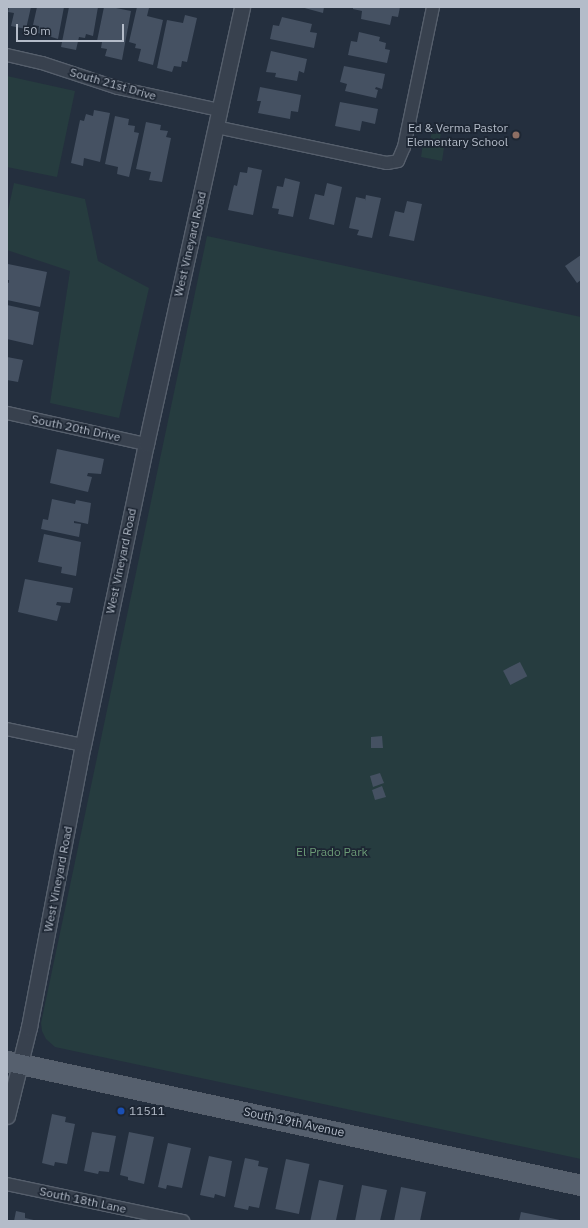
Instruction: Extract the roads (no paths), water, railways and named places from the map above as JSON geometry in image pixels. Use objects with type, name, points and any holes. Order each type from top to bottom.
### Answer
[{"type":"main road","name":"South 19th Avenue","points":[[14,1062],[581,1184]]},
{"type":"street","name":"West Vineyard Road","points":[[7,1116],[14,1062],[83,745],[146,444],[242,7]]},
{"type":"street","points":[[216,127],[387,163],[398,161],[404,148],[433,7]]},
{"type":"street","name":"South 21st Drive","points":[[7,56],[42,63],[118,88],[220,110]]},
{"type":"street","name":"South 20th Drive","points":[[7,413],[146,444]]},
{"type":"street","points":[[7,729],[83,745]]},
{"type":"street","name":"South 18th Lane","points":[[7,1184],[183,1221]]},
{"type":"place","name":"Ed & Verma Pastor Elementary School","points":[[516,135]]},
{"type":"place","name":"11511","points":[[121,1111]]},
{"type":"park label","name":"El Prado Park","points":[[332,852]]}]
